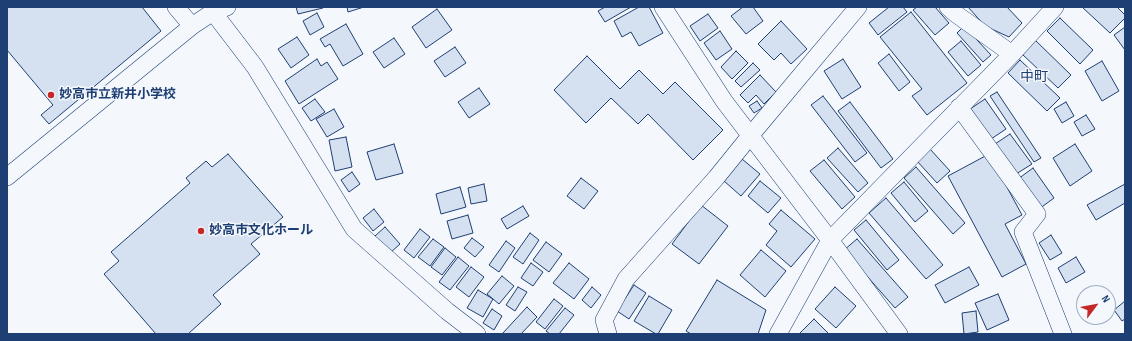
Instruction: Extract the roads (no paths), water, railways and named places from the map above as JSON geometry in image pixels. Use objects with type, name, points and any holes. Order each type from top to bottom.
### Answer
[{"type":"street","points":[[663,7],[724,101],[830,240],[899,334]]},
{"type":"street","points":[[608,334],[604,320],[626,279],[716,178],[858,7]]},
{"type":"street","points":[[948,7],[1012,54]]},
{"type":"street","points":[[778,334],[830,240],[960,108],[1055,7]]},
{"type":"street","points":[[178,8],[192,26]]},
{"type":"street","points":[[7,177],[192,26],[220,9],[354,229],[447,311],[477,334]]},
{"type":"street","points":[[960,108],[1036,214],[1022,232],[1063,334]]},
{"type":"place","name":"妙高市立新井小学校","points":[[51,95]]},
{"type":"place","name":"妙高市文化ホール","points":[[201,231]]},
{"type":"district","name":"中町","points":[[1034,77]]}]
